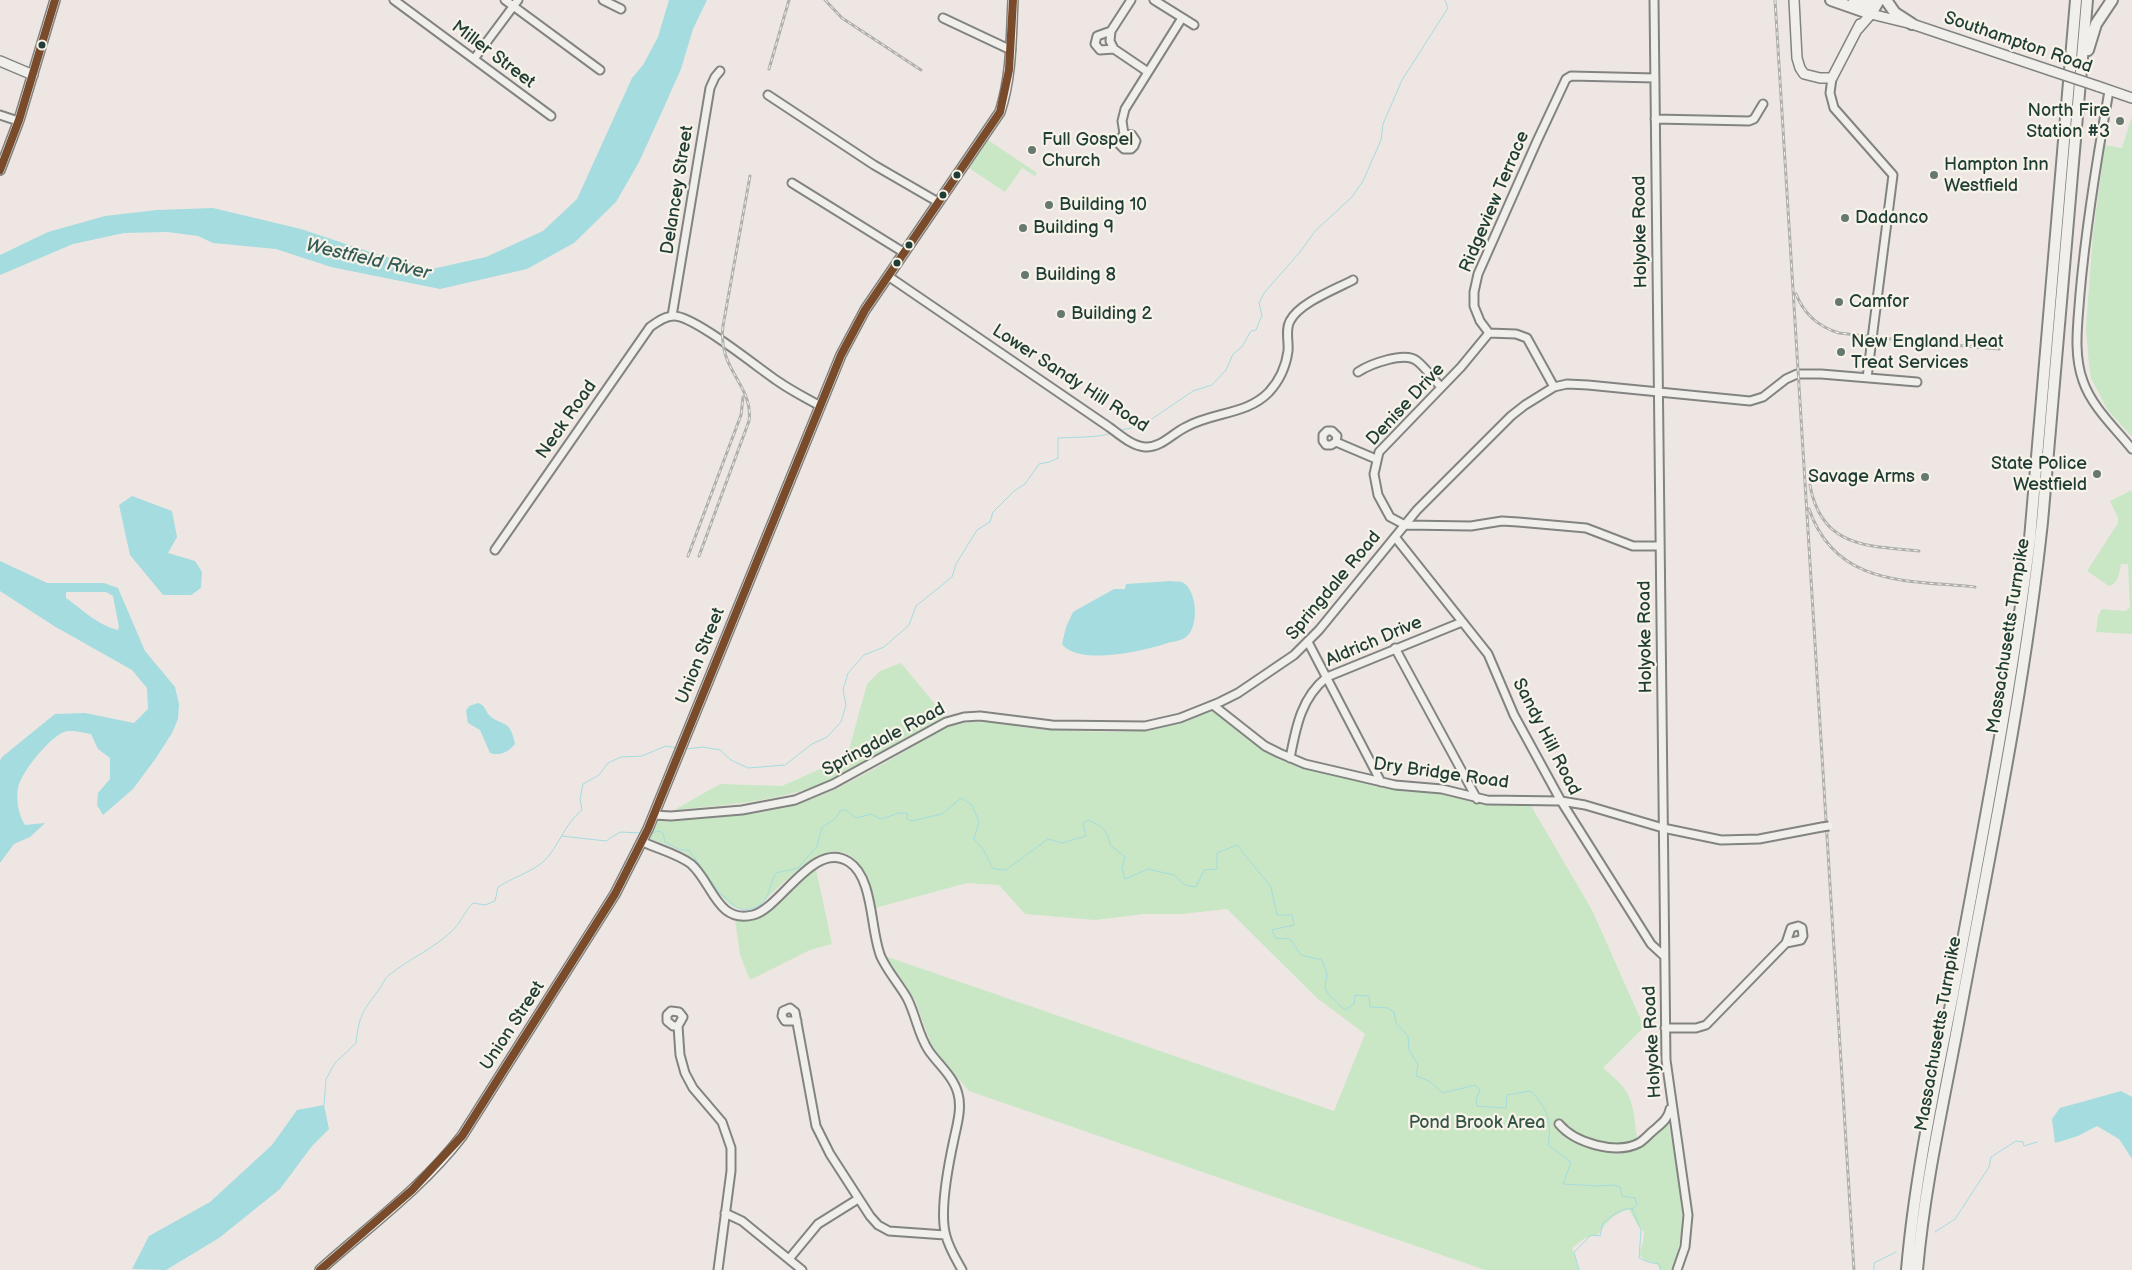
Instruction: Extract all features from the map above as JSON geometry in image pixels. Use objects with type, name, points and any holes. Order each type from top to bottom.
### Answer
[{"type":"highway","name":"Southampton Road","points":[[1831,0],[1871,6]]},
{"type":"highway","name":"Southampton Road","points":[[1854,0],[1871,6]]},
{"type":"highway","points":[[1886,0],[1896,13],[1912,24]]},
{"type":"highway","name":"Massachusetts Turnpike","points":[[1907,1270],[1921,1166],[2005,707],[2023,596],[2030,538],[2074,0]]},
{"type":"highway","name":"Massachusetts Turnpike","points":[[1917,1270],[1930,1176],[2031,615],[2042,522],[2086,0]]},
{"type":"highway","points":[[2070,192],[2078,148],[2089,45],[2096,24],[2112,0]]},
{"type":"main road","points":[[0,170],[18,121],[56,0]]},
{"type":"main road","name":"Union Street","points":[[320,1270],[409,1194],[447,1155],[462,1136],[615,894],[646,836],[820,406],[853,330],[1000,112],[1007,86],[1012,0]]},
{"type":"main road","points":[[1794,0],[1800,68],[1804,74],[1831,83],[1871,6]]},
{"type":"main road","name":"Southampton Road","points":[[1871,6],[1893,19],[2132,98]]},
{"type":"main road","points":[[0,61],[33,75]]},
{"type":"street","name":"Miller Street","points":[[394,0],[551,116]]},
{"type":"street","points":[[506,0],[516,3],[600,70]]},
{"type":"street","points":[[603,0],[621,9]]},
{"type":"street","points":[[1131,0],[1111,31],[1110,41],[1114,49],[1148,72]]},
{"type":"street","points":[[1154,0],[1194,26]]},
{"type":"street","name":"Holyoke Road","points":[[1654,0],[1665,1028],[1666,1060],[1671,1104],[1688,1215],[1685,1247],[1677,1270]]},
{"type":"street","points":[[474,59],[516,3]]},
{"type":"street","points":[[943,18],[1010,50]]},
{"type":"street","points":[[1124,134],[1122,121],[1125,108],[1182,18]]},
{"type":"street","points":[[1111,31],[1097,36],[1095,44],[1100,50],[1114,49]]},
{"type":"street","name":"Delancey Street","points":[[672,316],[710,88],[715,76],[720,71]]},
{"type":"street","name":"Ridgeview Terrace","points":[[1489,333],[1480,321],[1474,306],[1474,292],[1478,274],[1566,79],[1572,76],[1655,78]]},
{"type":"street","points":[[1831,83],[1830,100],[1834,108],[1893,175],[1867,378]]},
{"type":"street","points":[[2109,91],[2093,176],[2083,258],[2078,352],[2082,376],[2088,392],[2109,422],[2132,449]]},
{"type":"street","points":[[768,95],[874,165],[938,202]]},
{"type":"street","points":[[1655,119],[1749,121],[1754,119],[1763,104]]},
{"type":"street","points":[[0,115],[18,121]]},
{"type":"street","points":[[792,183],[904,252]]},
{"type":"street","name":"Lower Sandy Hill Road","points":[[888,276],[1109,428],[1131,442],[1147,447],[1157,445],[1186,426],[1201,419],[1239,410],[1267,394],[1277,382],[1283,369],[1288,351],[1290,321],[1301,308],[1353,280]]},
{"type":"street","points":[[672,316],[685,319],[698,326],[779,382],[820,406]]},
{"type":"street","name":"Neck Road","points":[[495,550],[650,327],[660,320],[672,316]]},
{"type":"street","points":[[1489,333],[1516,334],[1527,338],[1554,387]]},
{"type":"street","name":"Denise Drive","points":[[1405,525],[1390,517],[1380,500],[1374,482],[1376,459],[1383,446],[1470,358],[1489,333]]},
{"type":"street","points":[[1358,372],[1384,361],[1408,357],[1417,361],[1441,387]]},
{"type":"street","name":"Springdale Road","points":[[654,814],[671,816],[742,810],[795,800],[833,784],[946,722],[964,717],[986,716],[1052,725],[1146,726],[1165,722],[1213,705],[1238,693],[1281,665],[1308,642],[1423,504],[1510,416],[1554,387],[1578,384],[1752,400],[1763,397],[1786,379],[1797,374],[1822,374],[1917,382]]},
{"type":"street","points":[[1336,442],[1376,459]]},
{"type":"street","points":[[1405,525],[1467,526],[1498,522],[1518,522],[1586,528],[1633,546],[1660,546]]},
{"type":"street","name":"Sandy Hill Road","points":[[1395,537],[1493,663],[1517,720],[1561,800],[1651,944],[1664,956]]},
{"type":"street","name":"Aldrich Drive","points":[[1290,758],[1294,733],[1304,706],[1311,693],[1327,677],[1462,622]]},
{"type":"street","points":[[1308,642],[1381,782]]},
{"type":"street","points":[[1395,648],[1477,799]]},
{"type":"street","name":"Dry Bridge Road","points":[[1213,705],[1265,746],[1290,758],[1313,766],[1381,782],[1442,789],[1477,799],[1561,800],[1585,805],[1663,828],[1726,841],[1766,838],[1825,826]]},
{"type":"street","points":[[646,836],[690,864],[700,875],[719,905],[730,913],[743,917],[754,915],[764,910],[799,876],[821,862],[833,858],[842,859],[858,870],[869,904],[874,934],[881,956],[907,998],[928,1050],[954,1083],[958,1094],[959,1115],[947,1171],[944,1219],[945,1235],[962,1270]]},
{"type":"street","points":[[1665,1028],[1696,1028],[1706,1025],[1786,943]]},
{"type":"street","points":[[797,1021],[816,1126],[830,1154],[872,1220],[885,1230],[901,1234],[945,1235]]},
{"type":"street","points":[[678,1026],[680,1055],[687,1078],[697,1094],[722,1122],[730,1143],[732,1165],[718,1270]]},
{"type":"street","points":[[1559,1124],[1565,1131],[1587,1141],[1608,1148],[1626,1148],[1640,1142],[1662,1124],[1668,1117],[1671,1104]]},
{"type":"street","points":[[788,1259],[818,1224],[858,1199]]},
{"type":"street","points":[[725,1213],[742,1220],[802,1270]]},
{"type":"green space","points":[[2132,116],[2132,437],[2107,409],[2091,378],[2086,328],[2093,233],[2105,145],[2122,148]]},
{"type":"green space","points":[[988,140],[1037,173],[1035,176],[1022,168],[1005,192],[969,168]]},
{"type":"green space","points":[[2132,490],[2132,634],[2096,632],[2098,616],[2102,609],[2125,611],[2130,608],[2128,564],[2121,564],[2117,580],[2109,586],[2087,571],[2118,523],[2118,518],[2110,501]]},
{"type":"green space","points":[[901,663],[945,716],[822,784],[768,799],[674,810],[720,784],[782,786],[847,757],[867,684],[880,671]]},
{"type":"green space","name":"Pond Brook Area","points":[[1215,709],[1262,749],[1280,759],[1307,769],[1384,787],[1432,792],[1490,805],[1530,804],[1592,910],[1644,1027],[1603,1068],[1621,1084],[1630,1098],[1637,1138],[1667,1115],[1678,1173],[1682,1212],[1678,1251],[1671,1270],[1660,1270],[1657,1264],[1644,1260],[1639,1254],[1644,1232],[1629,1209],[1611,1219],[1598,1235],[1585,1238],[1572,1248],[1580,1270],[1485,1270],[969,1091],[932,1047],[915,1000],[885,956],[1334,1111],[1365,1034],[1317,998],[1227,909],[1182,914],[1144,914],[1095,920],[1025,914],[999,885],[967,883],[875,908],[866,877],[855,859],[841,852],[826,853],[810,862],[793,874],[759,906],[746,909],[736,908],[720,895],[701,867],[689,855],[650,839],[657,821],[758,813],[790,806],[810,799],[851,782],[947,727],[960,724],[985,722],[1049,730],[1125,731],[1166,726]]},
{"type":"green space","points":[[816,869],[832,944],[810,950],[750,980],[740,955],[735,920],[748,920],[759,917],[769,911]]},
{"type":"water","name":"Westfield River","points":[[669,0],[707,0],[693,29],[681,69],[639,162],[616,202],[574,243],[527,269],[440,289],[331,267],[276,249],[213,243],[198,236],[167,232],[124,233],[73,244],[0,275],[0,255],[48,232],[105,216],[157,210],[213,208],[301,229],[376,254],[432,269],[486,257],[543,231],[577,199],[632,78],[643,65],[658,37]]},
{"type":"water","points":[[132,496],[172,511],[177,537],[168,553],[195,561],[202,572],[201,588],[191,595],[163,595],[130,555],[119,505]]},
{"type":"water","points":[[0,561],[47,583],[104,583],[118,588],[145,651],[175,687],[179,704],[178,719],[172,733],[156,758],[133,789],[103,815],[97,805],[98,793],[110,779],[110,758],[98,749],[91,734],[67,731],[51,741],[24,773],[17,793],[19,812],[25,825],[45,823],[30,837],[14,844],[0,863],[0,761],[2,757],[55,714],[85,713],[134,723],[148,709],[147,688],[132,670],[54,626],[0,591]],"holes":[[[66,592],[106,592],[113,596],[118,630],[103,625],[66,598]]]},
{"type":"water","points":[[1182,582],[1187,586],[1194,601],[1195,618],[1193,626],[1184,639],[1127,653],[1096,656],[1070,651],[1062,644],[1066,627],[1073,612],[1114,589],[1125,589],[1126,584]]},
{"type":"water","points":[[478,703],[484,706],[489,715],[505,724],[511,730],[515,744],[507,751],[501,754],[490,753],[480,730],[468,723],[466,711],[469,706]]},
{"type":"water","points":[[2121,1091],[2132,1097],[2132,1159],[2119,1139],[2097,1126],[2078,1136],[2055,1143],[2052,1119],[2060,1108]]},
{"type":"water","points":[[324,1105],[329,1129],[312,1146],[280,1189],[219,1238],[166,1270],[132,1269],[149,1236],[210,1202],[272,1145],[297,1110]]},
{"type":"waterway","points":[[1118,431],[1143,425],[1193,391],[1212,385],[1226,370],[1233,354],[1242,347],[1251,331],[1256,330],[1262,315],[1259,303],[1264,293],[1300,252],[1315,231],[1352,197],[1363,181],[1381,140],[1383,124],[1402,80],[1448,8],[1445,0]]},
{"type":"waterway","points":[[686,749],[703,747],[720,750],[731,760],[748,768],[785,765],[812,744],[827,737],[841,722],[846,705],[843,690],[848,673],[864,655],[884,647],[909,625],[916,606],[952,577],[956,564],[977,530],[990,522],[993,512],[1014,491],[1025,484],[1039,464],[1058,458],[1058,438],[1093,437],[1112,433]]},
{"type":"waterway","points":[[324,1105],[326,1079],[335,1063],[356,1043],[358,1026],[362,1015],[387,977],[445,937],[455,928],[473,903],[485,905],[495,901],[498,887],[543,862],[571,822],[582,810],[580,799],[583,784],[599,775],[608,763],[621,757],[642,756],[666,746],[677,748]]},
{"type":"waterway","points":[[651,833],[659,831],[663,833],[665,842],[680,850],[689,850],[720,894],[735,906],[744,910],[762,904],[768,895],[776,873],[798,868],[817,846],[822,827],[835,819],[841,810],[846,810],[856,818],[871,814],[881,819],[899,813],[907,813],[907,819],[912,821],[942,814],[961,798],[972,805],[979,822],[974,839],[983,849],[993,869],[1006,870],[1048,839],[1062,843],[1086,836],[1083,823],[1088,820],[1103,829],[1108,835],[1110,845],[1125,857],[1122,868],[1125,879],[1148,869],[1174,875],[1185,885],[1196,887],[1204,870],[1217,869],[1217,853],[1237,845],[1271,887],[1277,915],[1292,915],[1294,925],[1272,930],[1275,938],[1290,939],[1301,955],[1322,960],[1327,973],[1325,988],[1329,995],[1345,1010],[1354,1004],[1355,995],[1369,996],[1370,1007],[1388,1008],[1394,1012],[1396,1023],[1408,1036],[1409,1050],[1418,1065],[1416,1076],[1429,1081],[1443,1093],[1475,1085],[1480,1090],[1476,1100],[1477,1106],[1506,1108],[1507,1095],[1531,1091],[1545,1110],[1549,1122],[1548,1145],[1571,1162],[1563,1184],[1613,1185],[1620,1187],[1622,1196],[1635,1198],[1637,1205],[1632,1209],[1641,1230],[1639,1258],[1659,1264],[1661,1270]]},
{"type":"waterway","points":[[562,836],[606,841],[620,832],[642,833]]},
{"type":"waterway","points":[[1935,1232],[1955,1219],[1989,1167],[1991,1157],[2016,1141],[2023,1142],[2024,1146],[2037,1142]]},
{"type":"waterway","points":[[1579,1270],[1574,1252],[1591,1235],[1600,1236],[1603,1223],[1613,1215],[1620,1211],[1632,1209]]},
{"type":"waterway","points":[[1874,1270],[1874,1263],[1896,1252]]},
{"type":"railway","points":[[769,69],[789,0]]},
{"type":"railway","points":[[825,0],[842,18],[921,70]]},
{"type":"railway","points":[[1775,0],[1854,1270]]},
{"type":"railway","points":[[699,556],[749,421],[749,408],[746,397],[725,354],[723,326],[750,176]]},
{"type":"railway","points":[[1796,294],[1803,308],[1813,319],[1839,333],[1999,349]]},
{"type":"railway","points":[[688,556],[741,415],[743,397]]},
{"type":"railway","points":[[1810,485],[1816,506],[1825,521],[1836,532],[1850,540],[1865,545],[1919,551]]},
{"type":"railway","points":[[1809,509],[1821,534],[1837,553],[1856,566],[1877,575],[1900,580],[1975,587]]},
{"type":"transit line","points":[[0,170],[19,120],[55,0]]},
{"type":"transit line","points":[[320,1270],[412,1190],[462,1136],[615,894],[648,829],[841,355],[865,310],[1000,112],[1009,70],[1013,0]]},
{"type":"place","name":"North Fire Station #3","points":[[2120,121]]},
{"type":"place","name":"Full Gospel Church","points":[[1032,150]]},
{"type":"place","name":"Hampton Inn Westfield","points":[[1934,175]]},
{"type":"place","name":"Building 10","points":[[1049,205]]},
{"type":"place","name":"Dadanco","points":[[1845,218]]},
{"type":"place","name":"Building 9","points":[[1023,228]]},
{"type":"place","name":"Building 8","points":[[1025,275]]},
{"type":"place","name":"Camfor","points":[[1839,302]]},
{"type":"place","name":"Building 2","points":[[1061,314]]},
{"type":"place","name":"New England Heat Treat Services","points":[[1841,352]]},
{"type":"place","name":"State Police Westfield","points":[[2097,474]]},
{"type":"place","name":"Savage Arms","points":[[1925,477]]}]
